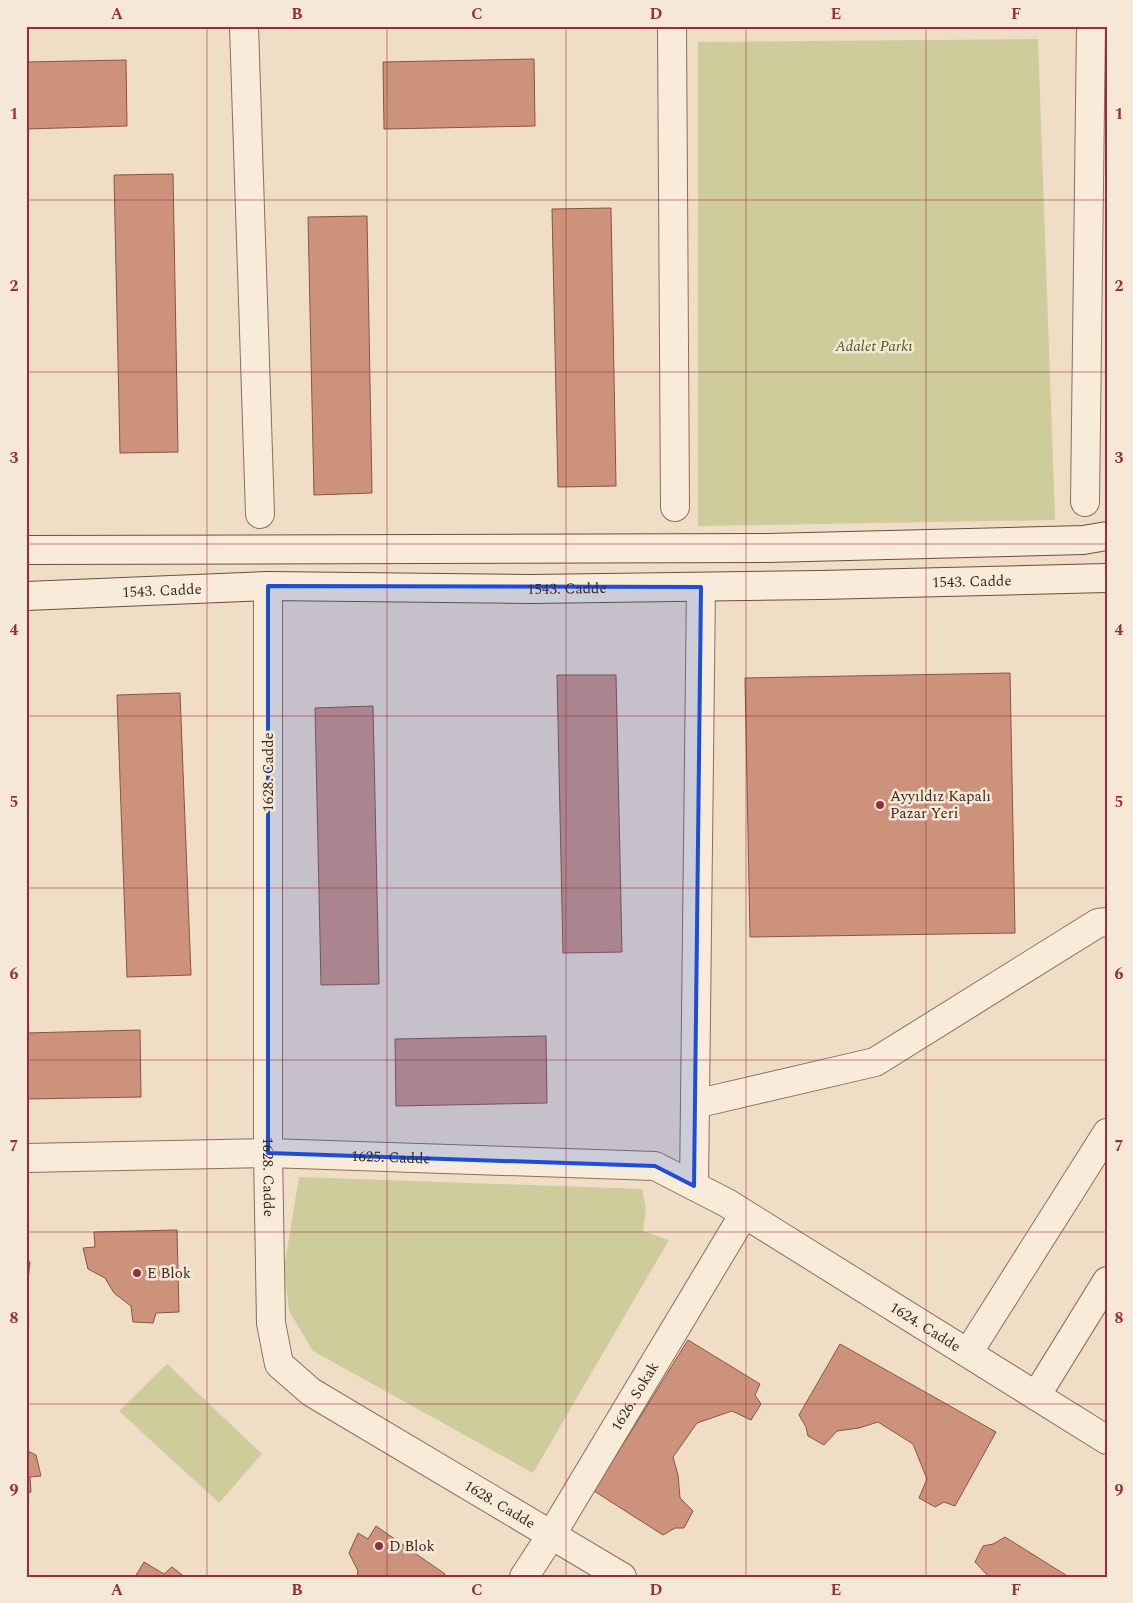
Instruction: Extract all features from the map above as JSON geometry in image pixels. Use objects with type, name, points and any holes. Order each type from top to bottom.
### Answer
[{"type":"street","points":[[244,26],[260,514]]},
{"type":"street","points":[[672,26],[675,507]]},
{"type":"street","points":[[1085,502],[1091,26]]},
{"type":"street","points":[[26,550],[768,548],[1083,540],[1107,536]]},
{"type":"street","name":"1543. Cadde","points":[[26,596],[268,586],[532,589],[1107,578]]},
{"type":"street","name":"1628. Cadde","points":[[268,586],[268,1153],[271,1323],[280,1364],[311,1392],[622,1577]]},
{"type":"street","points":[[694,1186],[701,587]]},
{"type":"street","points":[[695,1104],[875,1062],[1098,923],[1107,922]]},
{"type":"street","points":[[968,1353],[1107,1133]]},
{"type":"street","name":"1625. Cadde","points":[[26,1158],[268,1153],[655,1166],[727,1203],[744,1214]]},
{"type":"street","name":"1624. Cadde","points":[[744,1214],[1107,1440]]},
{"type":"street","name":"1626. Sokak","points":[[524,1577],[552,1534],[744,1214]]},
{"type":"street","points":[[1036,1396],[1107,1282]]},
{"type":"highlighted area","points":[[268,586],[701,587],[694,1186],[655,1166],[268,1153]]},
{"type":"green space","name":"Adalet Parkı","points":[[1038,39],[1055,520],[698,526],[698,42]]},
{"type":"green space","points":[[299,1177],[642,1189],[646,1209],[643,1231],[669,1240],[533,1473],[313,1351],[289,1311],[284,1269]]},
{"type":"green space","points":[[167,1364],[262,1454],[219,1503],[119,1411]]},
{"type":"building","points":[[534,59],[535,126],[384,129],[383,62]]},
{"type":"building","points":[[126,60],[127,126],[26,129],[26,62]]},
{"type":"building","points":[[173,174],[178,452],[120,453],[114,175]]},
{"type":"building","points":[[611,208],[616,486],[558,487],[552,209]]},
{"type":"building","points":[[367,216],[372,493],[314,495],[308,217]]},
{"type":"building","name":"Ayyıldız Kapalı Pazar Yeri","points":[[1010,673],[1015,933],[750,937],[745,678]]},
{"type":"building","points":[[557,675],[616,675],[622,952],[563,953]]},
{"type":"building","points":[[180,693],[191,975],[127,977],[117,695]]},
{"type":"building","points":[[373,706],[379,984],[321,985],[315,708]]},
{"type":"building","points":[[140,1030],[141,1097],[26,1099],[26,1033]]},
{"type":"building","points":[[546,1036],[547,1103],[396,1106],[395,1039]]},
{"type":"building","name":"E Blok","points":[[177,1230],[179,1312],[156,1313],[153,1323],[133,1322],[131,1306],[114,1293],[105,1278],[88,1269],[83,1248],[95,1247],[94,1232]]},
{"type":"building","points":[[26,1260],[30,1262],[28,1281],[26,1282]]},
{"type":"building","points":[[688,1340],[760,1384],[755,1395],[761,1404],[751,1420],[732,1411],[697,1423],[673,1457],[678,1475],[680,1498],[693,1511],[684,1528],[675,1528],[663,1535],[594,1491]]},
{"type":"building","points":[[840,1344],[996,1432],[955,1506],[944,1502],[935,1507],[919,1498],[927,1479],[913,1444],[878,1422],[859,1428],[837,1431],[824,1445],[808,1436],[806,1427],[799,1415]]},
{"type":"building","points":[[26,1450],[36,1455],[41,1476],[30,1477],[31,1492],[26,1493]]},
{"type":"building","name":"D Blok","points":[[376,1526],[445,1574],[443,1577],[357,1577],[358,1571],[349,1553],[358,1533],[368,1539]]},
{"type":"building","points":[[1005,1537],[1069,1577],[989,1577],[975,1562],[983,1546],[993,1544]]},
{"type":"building","points":[[144,1562],[164,1574],[172,1567],[185,1577],[135,1577]]},
{"type":"place","name":"Ayyıldız Kapalı Pazar Yeri","points":[[880,805]]},
{"type":"place","name":"E Blok","points":[[137,1273]]},
{"type":"place","name":"D Blok","points":[[379,1546]]}]
